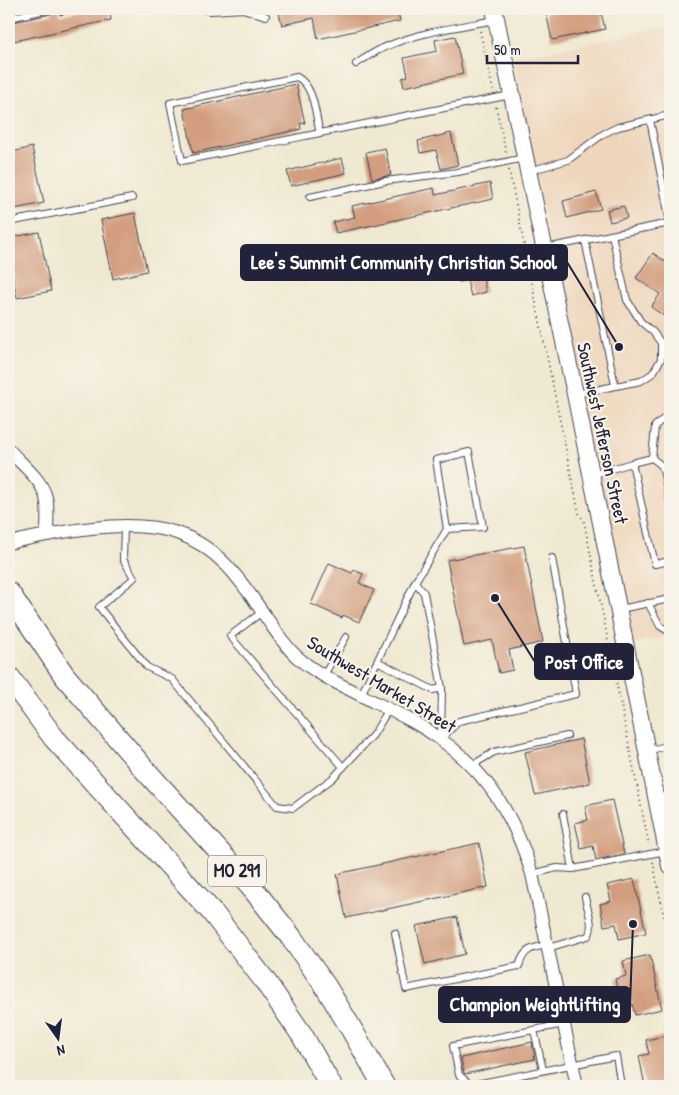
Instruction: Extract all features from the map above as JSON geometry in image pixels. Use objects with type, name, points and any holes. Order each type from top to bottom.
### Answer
[{"type":"highway","name":"MO 291","points":[[9,593],[64,675],[145,770],[253,888],[291,937],[340,1010],[384,1086]]},
{"type":"highway","name":"MO 291","points":[[9,677],[54,738],[212,912],[270,988],[302,1034],[331,1086]]},
{"type":"street","name":"Southwest Jefferson Street","points":[[495,14],[575,394],[647,751],[666,858]]},
{"type":"street","points":[[9,450],[37,480],[44,492],[47,503],[47,535]]},
{"type":"street","name":"Southwest Market Street","points":[[9,543],[47,535],[124,526],[160,528],[179,533],[195,541],[227,564],[240,579],[283,642],[296,656],[324,676],[389,709],[440,739],[479,773],[516,828],[532,874],[577,1086]]},
{"type":"lane","points":[[9,18],[50,9]]},
{"type":"lane","points":[[203,9],[210,11],[243,9],[266,16]]},
{"type":"lane","points":[[356,64],[381,48],[406,39],[479,23],[495,14]]},
{"type":"lane","points":[[320,134],[312,97],[306,82],[297,77],[170,103],[182,161],[320,134],[512,95]]},
{"type":"lane","points":[[310,197],[385,181],[458,172],[507,162],[527,165],[568,160],[603,134],[618,127],[670,116]]},
{"type":"lane","points":[[544,248],[670,223],[650,120]]},
{"type":"lane","points":[[9,222],[132,198]]},
{"type":"lane","points":[[575,394],[641,381],[653,373],[661,359],[661,343],[653,332],[641,322],[627,300],[612,235]]},
{"type":"lane","points":[[585,240],[616,385]]},
{"type":"lane","points":[[652,458],[655,426],[670,413]]},
{"type":"lane","points":[[361,695],[415,582],[447,529],[436,460],[469,452],[483,527],[447,529]]},
{"type":"lane","points":[[591,475],[652,458]]},
{"type":"lane","points":[[652,458],[662,466],[670,502]]},
{"type":"lane","points":[[632,463],[655,564],[670,561]]},
{"type":"lane","points":[[124,526],[123,559],[134,578],[99,607],[147,668],[172,679],[277,806],[293,808],[333,778],[373,735],[389,709]]},
{"type":"lane","points":[[440,739],[459,720],[576,694],[552,558]]},
{"type":"lane","points":[[415,582],[424,593],[442,688],[440,739]]},
{"type":"lane","points":[[618,610],[670,599]]},
{"type":"lane","points":[[648,604],[660,626],[670,632]]},
{"type":"lane","points":[[262,612],[230,636],[342,767]]},
{"type":"lane","points":[[324,676],[346,637]]},
{"type":"lane","points":[[377,661],[433,690],[442,688]]},
{"type":"lane","points":[[471,766],[494,752],[567,736]]},
{"type":"lane","points":[[647,751],[670,745]]},
{"type":"lane","points":[[562,814],[573,869]]},
{"type":"lane","points":[[532,874],[556,868],[573,869],[666,858]]},
{"type":"lane","points":[[395,933],[406,989],[519,966],[522,957],[530,948],[548,946],[588,936],[591,932],[591,922],[585,897]]},
{"type":"lane","points":[[564,1024],[453,1046],[459,1075],[471,1085],[616,1056],[621,1086]]},
{"type":"lane","points":[[534,1030],[543,1070]]},
{"type":"path","points":[[479,23],[579,514],[584,522],[666,858],[670,946]]},
{"type":"shaded area","points":[[670,26],[670,636],[626,645],[514,58]]},
{"type":"building","points":[[55,9],[59,9],[60,15],[90,9],[109,9],[111,20],[9,42],[9,23],[51,14]]},
{"type":"building","points":[[278,9],[397,9],[400,21],[318,39],[314,18],[282,25]]},
{"type":"building","points":[[562,9],[600,9],[605,29],[552,40],[546,12]]},
{"type":"building","points":[[455,36],[463,74],[404,87],[402,78],[408,76],[404,58],[437,51],[435,40]]},
{"type":"building","points":[[296,84],[305,123],[300,124],[301,129],[193,153],[184,109]]},
{"type":"building","points":[[451,133],[458,165],[441,169],[436,150],[420,153],[418,141]]},
{"type":"building","points":[[32,147],[44,203],[9,210],[9,153]]},
{"type":"building","points":[[385,148],[391,175],[372,179],[366,152]]},
{"type":"building","points":[[342,158],[346,173],[291,186],[287,171]]},
{"type":"building","points":[[490,183],[493,199],[336,233],[333,222],[355,217],[352,206],[434,188],[435,195]]},
{"type":"building","points":[[596,192],[601,209],[567,218],[563,201]]},
{"type":"building","points":[[624,206],[627,218],[610,222],[607,210]]},
{"type":"building","points":[[135,213],[147,271],[113,279],[101,220]]},
{"type":"building","points":[[39,232],[51,291],[17,298],[9,258],[9,238]]},
{"type":"building","points":[[477,248],[486,292],[471,296],[467,280],[459,282],[455,263],[459,262],[457,253]]},
{"type":"building","points":[[653,253],[670,265],[670,315],[664,316],[651,307],[660,294],[636,278]]},
{"type":"building","points":[[524,546],[543,642],[509,650],[513,670],[499,673],[492,640],[464,646],[447,560]]},
{"type":"building","points":[[329,563],[352,573],[354,570],[363,574],[359,583],[374,590],[359,622],[343,615],[342,618],[311,604]]},
{"type":"building","points":[[581,739],[590,783],[535,795],[525,752]]},
{"type":"building","points":[[612,800],[624,854],[596,860],[593,846],[581,849],[575,823],[588,820],[585,806]]},
{"type":"building","points":[[479,843],[488,887],[346,918],[337,874]]},
{"type":"building","points":[[634,879],[646,933],[619,939],[616,924],[604,926],[600,904],[611,901],[607,885]]},
{"type":"building","points":[[457,917],[465,954],[425,964],[416,926]]},
{"type":"building","points":[[650,955],[662,1009],[635,1015],[631,1000],[620,1002],[615,979],[626,976],[623,961]]},
{"type":"building","points":[[670,1035],[670,1086],[645,1086],[639,1056],[649,1054],[646,1040]]},
{"type":"building","points":[[532,1042],[535,1059],[464,1073],[461,1058]]},
{"type":"place","name":"Lee's Summit Community Christian School","points":[[619,347]]},
{"type":"place","name":"Post Office","points":[[495,598]]},
{"type":"place","name":"Champion Weightlifting","points":[[633,924]]}]
